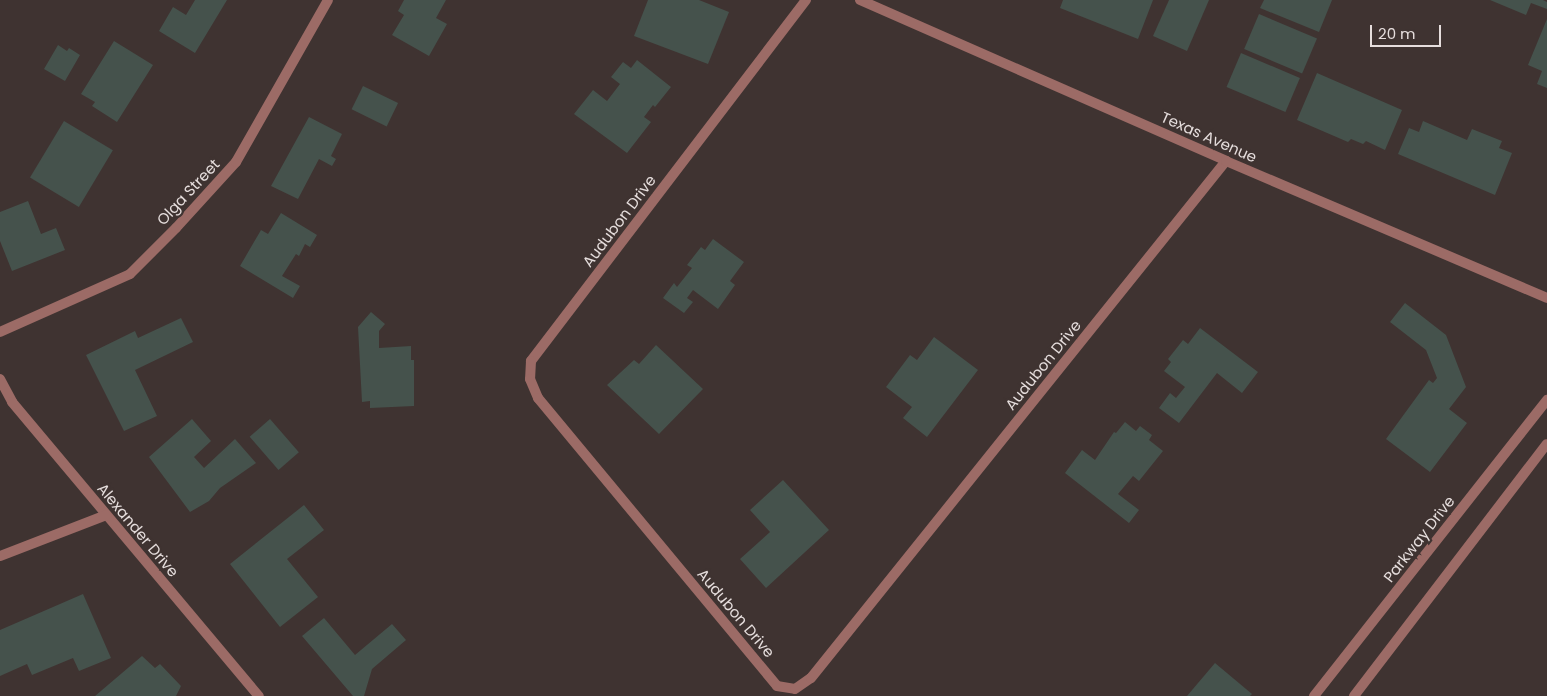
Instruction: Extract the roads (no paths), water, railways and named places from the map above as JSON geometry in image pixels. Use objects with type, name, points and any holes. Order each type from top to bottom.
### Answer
[{"type":"street","name":"Olga Street","points":[[0,332],[130,274],[176,228],[236,162],[328,0]]},
{"type":"street","name":"Audubon Drive","points":[[806,0],[531,361],[530,379],[538,398],[777,686],[795,690],[811,678],[1226,161]]},
{"type":"street","name":"Texas Avenue","points":[[860,0],[1226,161],[1547,298]]},
{"type":"street","name":"Alexander Drive","points":[[0,379],[12,402],[259,696]]},
{"type":"street","name":"Parkway Drive","points":[[1314,696],[1547,400]]},
{"type":"street","points":[[1354,696],[1547,444]]},
{"type":"street","points":[[0,556],[106,515]]}]
